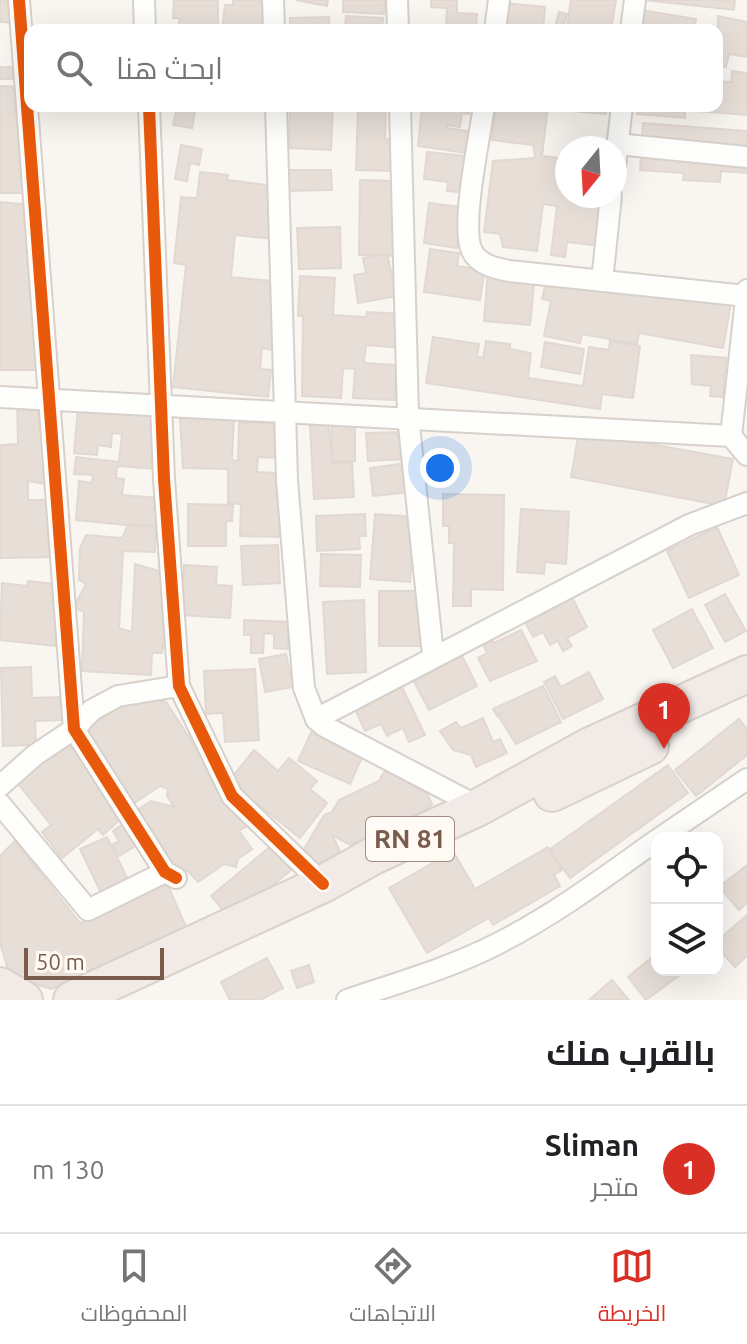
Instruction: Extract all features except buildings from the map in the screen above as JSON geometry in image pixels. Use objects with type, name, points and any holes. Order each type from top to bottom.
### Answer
[{"type":"highway","name":"RN 81","points":[[72,1000],[323,884],[373,856],[479,807],[588,747],[747,674]]},
{"type":"highway","name":"RN 81","points":[[121,1000],[363,887],[747,699]]},
{"type":"highway","points":[[0,986],[24,1000]]},
{"type":"street","points":[[19,0],[24,62]]},
{"type":"street","points":[[144,0],[145,24]]},
{"type":"street","points":[[273,0],[274,24]]},
{"type":"street","points":[[397,0],[398,24]]},
{"type":"street","points":[[496,24],[499,0]]},
{"type":"street","points":[[632,24],[635,0]]},
{"type":"street","points":[[0,804],[88,910],[170,875],[74,729],[28,112]]},
{"type":"street","points":[[149,112],[164,479],[179,686],[232,796],[323,884]]},
{"type":"street","points":[[276,112],[285,411],[304,688],[316,719],[479,807]]},
{"type":"street","points":[[400,112],[408,416],[433,655]]},
{"type":"street","points":[[483,112],[467,227],[472,251],[491,267],[747,296]]},
{"type":"street","points":[[618,136],[621,112]]},
{"type":"street","points":[[627,145],[747,157]]},
{"type":"street","points":[[602,281],[610,208]]},
{"type":"street","points":[[731,436],[747,290]]},
{"type":"street","points":[[0,397],[408,416],[731,436],[747,455]]},
{"type":"street","points":[[316,719],[433,655],[689,525],[747,503]]},
{"type":"street","points":[[0,786],[35,755],[74,729],[92,710],[118,696],[179,686]]},
{"type":"street","points":[[668,832],[747,779]]},
{"type":"street","points":[[347,1000],[439,969],[496,945],[565,906],[651,844]]},
{"type":"cycle path","points":[[19,0],[24,66]]},
{"type":"cycle path","points":[[27,112],[74,729],[165,872],[176,878]]},
{"type":"cycle path","points":[[149,112],[164,479],[179,686],[232,796],[323,884]]},
{"type":"place","name":"Sliman","points":[[664,749]]}]
